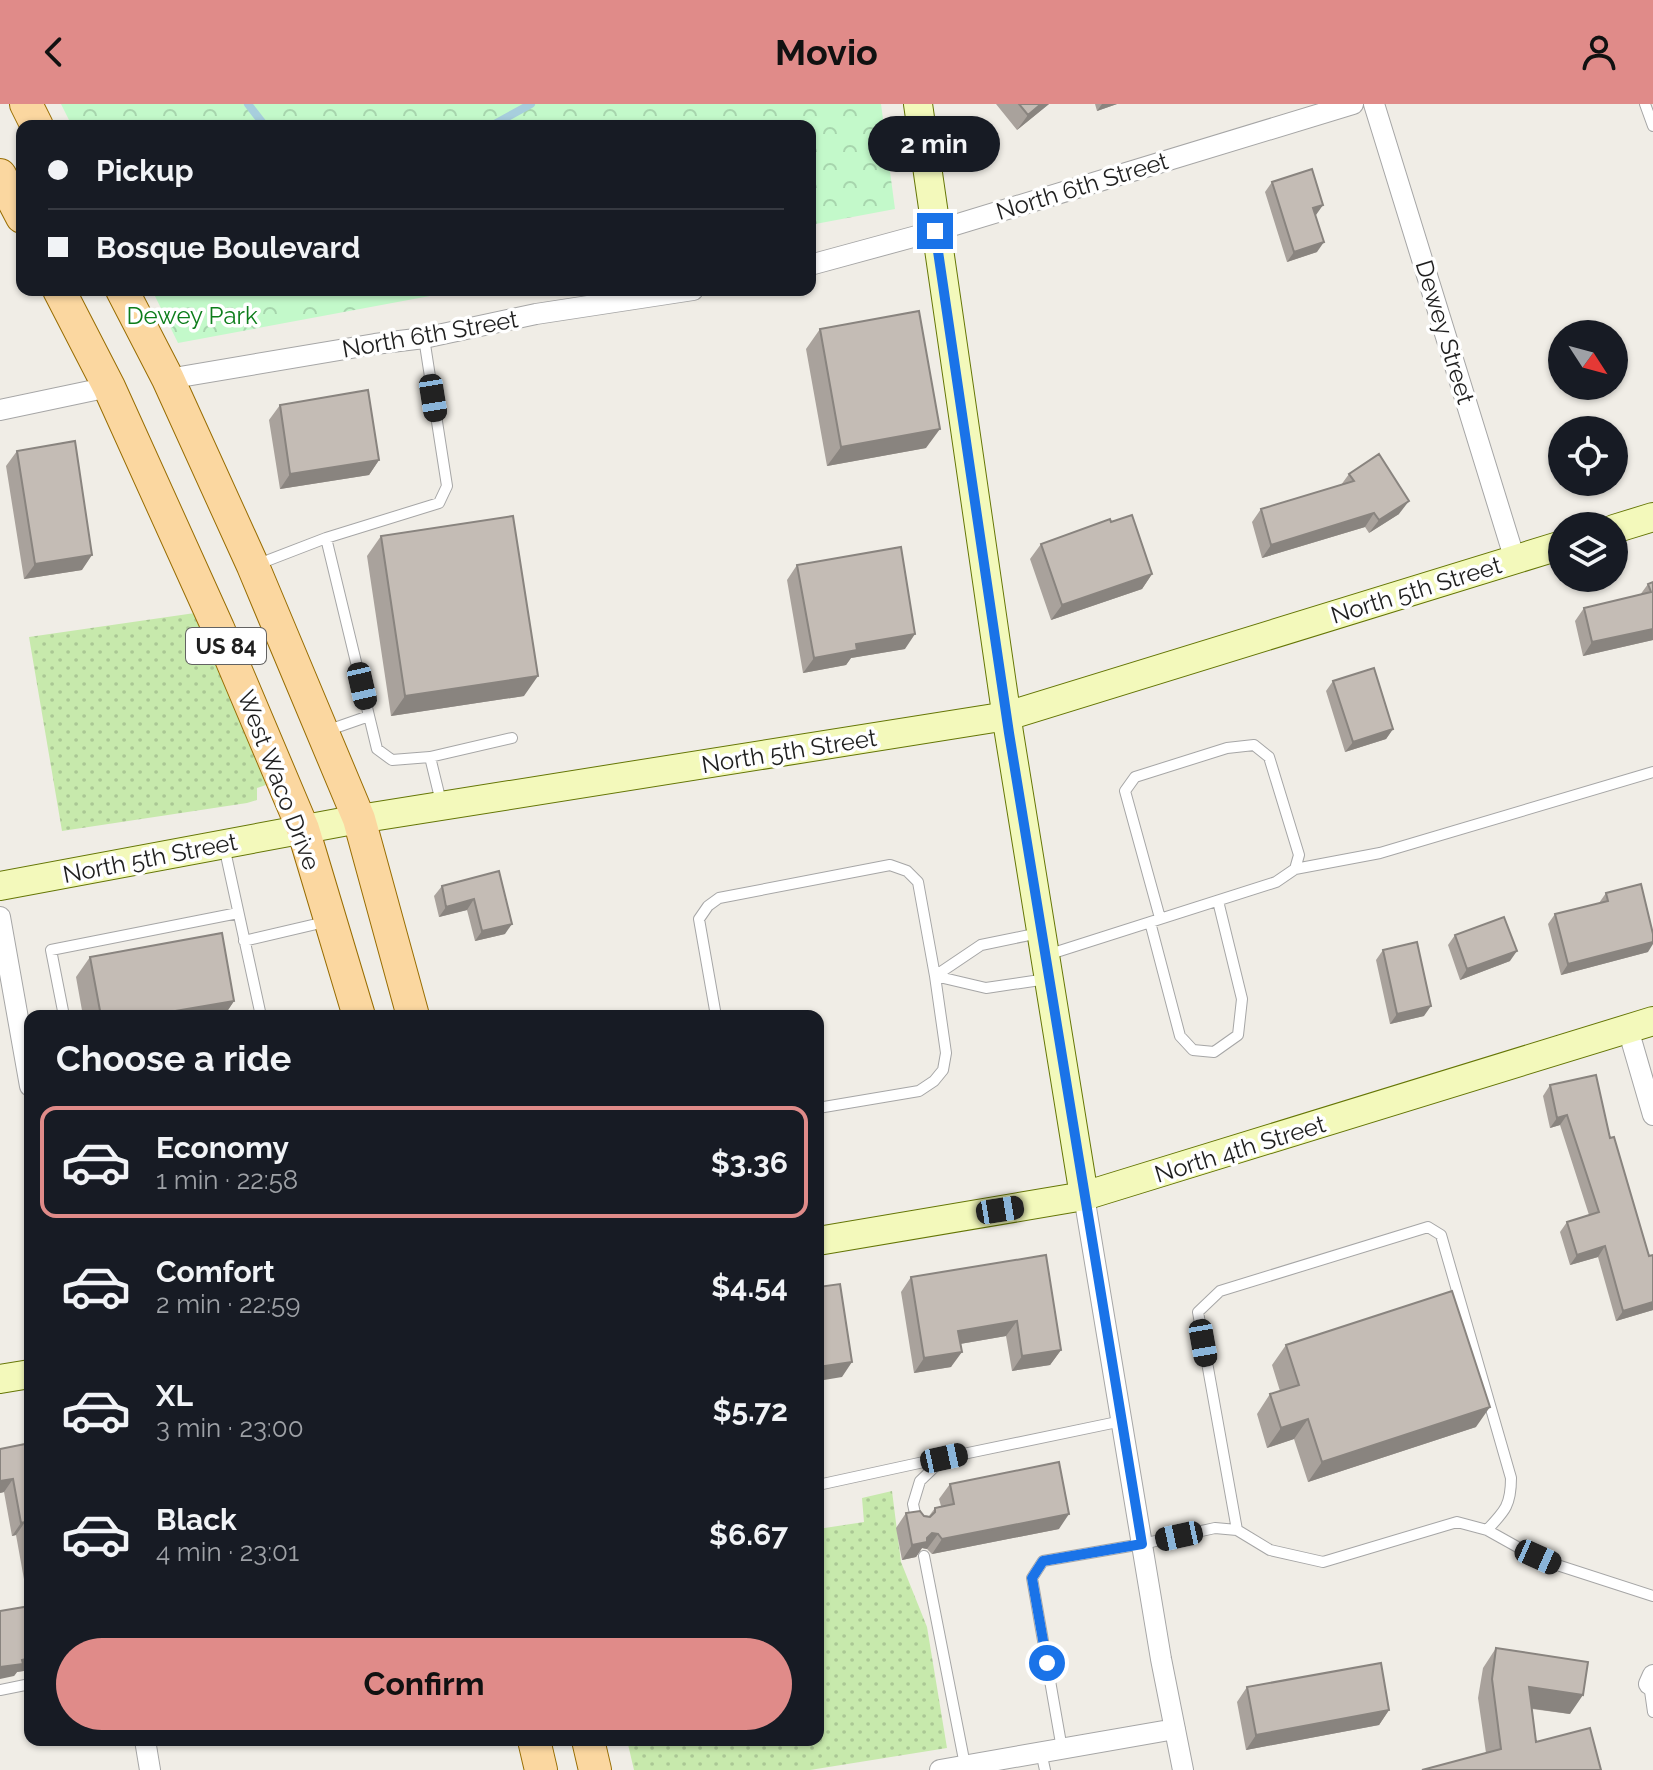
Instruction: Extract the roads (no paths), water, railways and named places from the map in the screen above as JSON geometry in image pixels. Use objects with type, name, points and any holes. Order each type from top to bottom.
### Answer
[{"type":"main road","points":[[918,104],[1007,716],[1084,1196]]},
{"type":"main road","points":[[0,175],[16,206]]},
{"type":"main road","name":"West Waco Drive","points":[[62,296],[109,387],[218,628],[303,829],[357,1010]]},
{"type":"main road","name":"US 84","points":[[125,296],[168,379],[253,566],[359,819],[411,1010]]},
{"type":"main road","points":[[1628,525],[1653,517]]},
{"type":"main road","name":"North 5th Street","points":[[0,886],[359,819],[1007,716],[1548,549]]},
{"type":"main road","name":"North 4th Street","points":[[824,1240],[1084,1196],[1641,1025]]},
{"type":"main road","points":[[0,1379],[24,1375]]},
{"type":"main road","points":[[535,1746],[541,1770]]},
{"type":"main road","points":[[589,1746],[595,1770]]},
{"type":"street","name":"North 6th Street","points":[[816,263],[935,231],[1353,104]]},
{"type":"street","name":"Dewey Street","points":[[1374,104],[1515,560]]},
{"type":"street","name":"North 6th Street","points":[[168,379],[424,338],[536,314],[654,296]]},
{"type":"street","points":[[0,410],[109,387]]},
{"type":"street","points":[[0,917],[24,1052]]},
{"type":"street","points":[[1641,1025],[1653,1115]]},
{"type":"street","points":[[1084,1196],[1161,1659],[1183,1770]]},
{"type":"street","points":[[940,1770],[965,1765],[1043,1761],[1062,1749],[1175,1729]]},
{"type":"street","points":[[146,1746],[150,1770]]},
{"type":"lane","points":[[1645,104],[1653,126]]},
{"type":"lane","points":[[253,566],[326,538],[439,503],[447,486],[424,338]]},
{"type":"lane","points":[[326,538],[377,749],[392,760],[430,757],[512,738]]},
{"type":"lane","points":[[323,732],[369,716]]},
{"type":"lane","points":[[1218,901],[1242,999],[1238,1035],[1214,1052],[1193,1050],[1180,1036],[1125,791],[1135,777],[1227,748],[1254,745],[1269,757],[1299,855],[1295,869]]},
{"type":"lane","points":[[430,757],[442,806]]},
{"type":"lane","points":[[935,976],[986,988],[1045,955],[1276,882],[1295,869],[1380,853],[1653,772]]},
{"type":"lane","points":[[223,844],[260,1010]]},
{"type":"lane","points":[[715,1010],[699,919],[708,906],[719,898],[890,865],[907,871],[918,882],[946,1053],[943,1070],[919,1091],[824,1107]]},
{"type":"lane","points":[[63,1010],[51,950],[238,913]]},
{"type":"lane","points":[[244,941],[331,921]]},
{"type":"lane","points":[[935,976],[981,945],[1045,955]]},
{"type":"lane","points":[[1237,1530],[1198,1312],[1220,1291],[1428,1227],[1441,1235],[1511,1478],[1511,1495],[1506,1509],[1487,1530]]},
{"type":"lane","points":[[824,1484],[1122,1421]]},
{"type":"lane","points":[[917,1524],[913,1504],[920,1481],[944,1458]]},
{"type":"lane","points":[[1062,1749],[1032,1578],[1043,1561],[1215,1528],[1237,1530],[1270,1550],[1323,1562],[1457,1522],[1487,1530],[1554,1564],[1653,1596]]},
{"type":"lane","points":[[924,1556],[965,1765]]},
{"type":"lane","points":[[1651,1679],[1653,1712]]},
{"type":"lane","points":[[0,1690],[24,1685]]},
{"type":"waterway","points":[[248,104],[260,120]]},
{"type":"waterway","points":[[502,120],[531,104]]},
{"type":"park label","name":"Dewey Park","points":[[192,315]]}]
